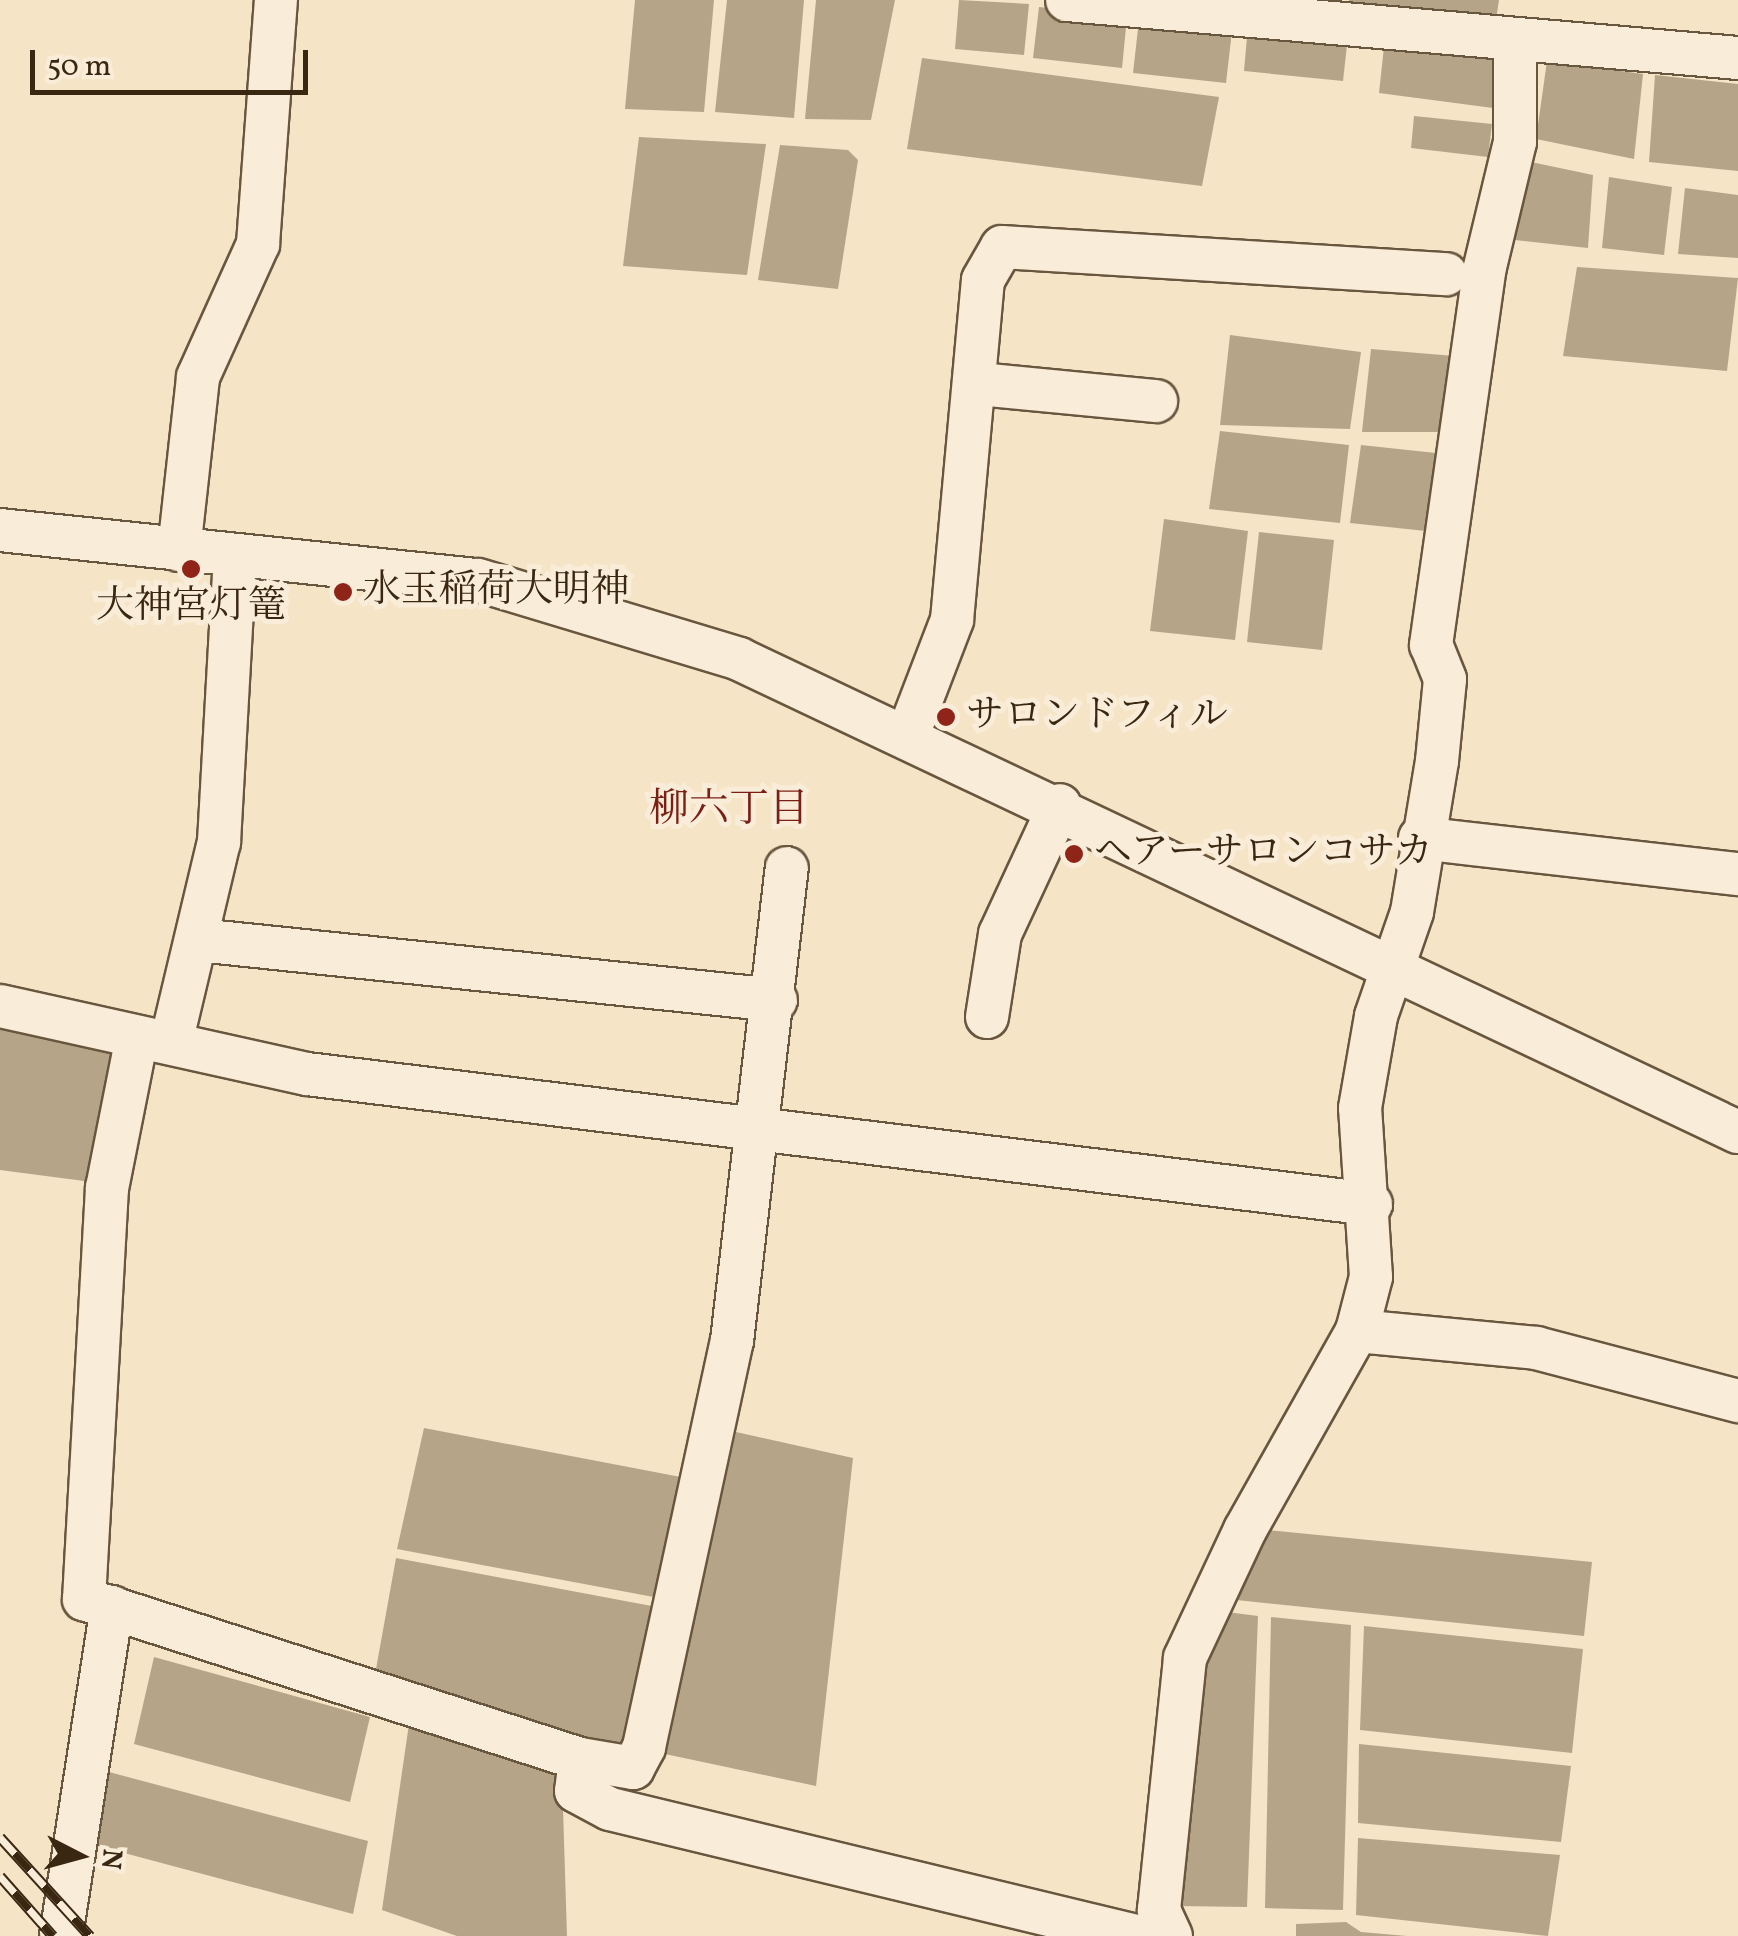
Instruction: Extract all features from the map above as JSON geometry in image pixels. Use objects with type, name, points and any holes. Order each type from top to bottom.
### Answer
[{"type":"street","points":[[179,550],[198,377],[258,244],[276,0]]},
{"type":"street","points":[[1067,0],[1738,58]]},
{"type":"street","points":[[1172,1936],[1159,1910],[1185,1658],[1244,1530],[1357,1332],[1371,1277],[1371,1204],[1360,1108],[1376,1016],[1397,969],[1445,678],[1431,645],[1484,271],[1515,142],[1515,40]]},
{"type":"street","points":[[909,732],[952,620],[979,384],[983,280],[1002,247],[1446,274]]},
{"type":"street","points":[[979,384],[1156,400]]},
{"type":"street","points":[[0,530],[478,580],[592,608],[909,732],[1738,1132]]},
{"type":"street","points":[[235,556],[219,842],[198,940],[154,1040],[106,1188],[84,1599],[580,1759],[633,1768],[644,1747],[732,1340],[776,1000],[786,868]]},
{"type":"street","points":[[987,1017],[1000,934],[1060,805]]},
{"type":"street","points":[[1420,838],[1738,874]]},
{"type":"street","points":[[198,940],[776,1000]]},
{"type":"street","points":[[0,1006],[307,1074],[757,1134],[1100,1165],[1371,1204]]},
{"type":"street","points":[[1357,1332],[1536,1348],[1738,1400]]},
{"type":"street","points":[[61,1936],[112,1607]]},
{"type":"street","points":[[580,1759],[576,1790],[610,1809],[1136,1936]]},
{"type":"shaded area","points":[[635,0],[714,0],[704,112],[625,109]]},
{"type":"shaded area","points":[[727,0],[804,0],[794,118],[715,112]]},
{"type":"shaded area","points":[[816,0],[895,0],[871,120],[805,119]]},
{"type":"shaded area","points":[[959,0],[1029,4],[1024,55],[955,49]]},
{"type":"shaded area","points":[[1349,0],[1499,0],[1496,20],[1348,14]]},
{"type":"shaded area","points":[[1039,7],[1127,17],[1122,68],[1033,58]]},
{"type":"shaded area","points":[[1139,20],[1232,31],[1226,83],[1133,73]]},
{"type":"shaded area","points":[[1247,37],[1347,45],[1343,81],[1244,71]]},
{"type":"shaded area","points":[[1384,47],[1497,53],[1493,108],[1379,93]]},
{"type":"shaded area","points":[[922,58],[1219,97],[1202,186],[907,149]]},
{"type":"shaded area","points":[[1547,61],[1643,74],[1634,159],[1536,139]]},
{"type":"shaded area","points":[[1655,75],[1738,84],[1738,171],[1649,162]]},
{"type":"shaded area","points":[[1414,116],[1492,124],[1488,157],[1411,148]]},
{"type":"shaded area","points":[[639,137],[766,144],[747,275],[623,266]]},
{"type":"shaded area","points":[[780,145],[848,150],[858,160],[838,289],[758,280]]},
{"type":"shaded area","points":[[1531,162],[1593,175],[1588,248],[1515,240]]},
{"type":"shaded area","points":[[1609,177],[1672,187],[1664,255],[1602,248]]},
{"type":"shaded area","points":[[1685,188],[1738,195],[1738,258],[1678,254]]},
{"type":"shaded area","points":[[1577,267],[1738,278],[1727,371],[1563,356]]},
{"type":"shaded area","points":[[1230,335],[1361,352],[1350,429],[1220,425]]},
{"type":"shaded area","points":[[1371,349],[1454,356],[1441,432],[1362,432]]},
{"type":"shaded area","points":[[1220,431],[1349,445],[1340,523],[1209,509]]},
{"type":"shaded area","points":[[1361,445],[1436,453],[1426,531],[1350,523]]},
{"type":"shaded area","points":[[1164,519],[1248,531],[1235,640],[1150,631]]},
{"type":"shaded area","points":[[1259,532],[1334,540],[1322,650],[1247,642]]},
{"type":"shaded area","points":[[0,1026],[119,1054],[92,1182],[0,1170]]},
{"type":"shaded area","points":[[424,1428],[686,1478],[659,1598],[397,1549]]},
{"type":"shaded area","points":[[736,1432],[853,1458],[816,1786],[665,1754]]},
{"type":"shaded area","points":[[1257,1529],[1592,1562],[1584,1636],[1227,1599]]},
{"type":"shaded area","points":[[396,1558],[657,1607],[626,1752],[471,1710],[376,1669]]},
{"type":"shaded area","points":[[1219,1611],[1258,1616],[1247,1907],[1175,1906],[1206,1640]]},
{"type":"shaded area","points":[[1271,1617],[1351,1625],[1343,1910],[1265,1908]]},
{"type":"shaded area","points":[[1364,1626],[1583,1649],[1572,1753],[1360,1730]]},
{"type":"shaded area","points":[[154,1657],[370,1717],[350,1802],[134,1744]]},
{"type":"shaded area","points":[[410,1717],[562,1777],[567,1936],[457,1936],[382,1910]]},
{"type":"shaded area","points":[[1359,1744],[1571,1766],[1561,1842],[1358,1823]]},
{"type":"shaded area","points":[[109,1772],[368,1841],[353,1914],[98,1846]]},
{"type":"shaded area","points":[[1358,1838],[1560,1855],[1548,1936],[1356,1915]]},
{"type":"shaded area","points":[[1346,1922],[1361,1932],[1407,1936],[1296,1936],[1296,1924]]},
{"type":"railway","points":[[0,1837],[90,1936]]},
{"type":"railway","points":[[0,1876],[53,1936]]},
{"type":"place","name":"大神宮灯篭","points":[[191,569]]},
{"type":"place","name":"水玉稲荷大明神","points":[[343,592]]},
{"type":"place","name":"サロンドフィル","points":[[946,717]]},
{"type":"place","name":"ヘアーサロンコサカ","points":[[1074,854]]},
{"type":"district","name":"柳六丁目","points":[[729,811]]}]
